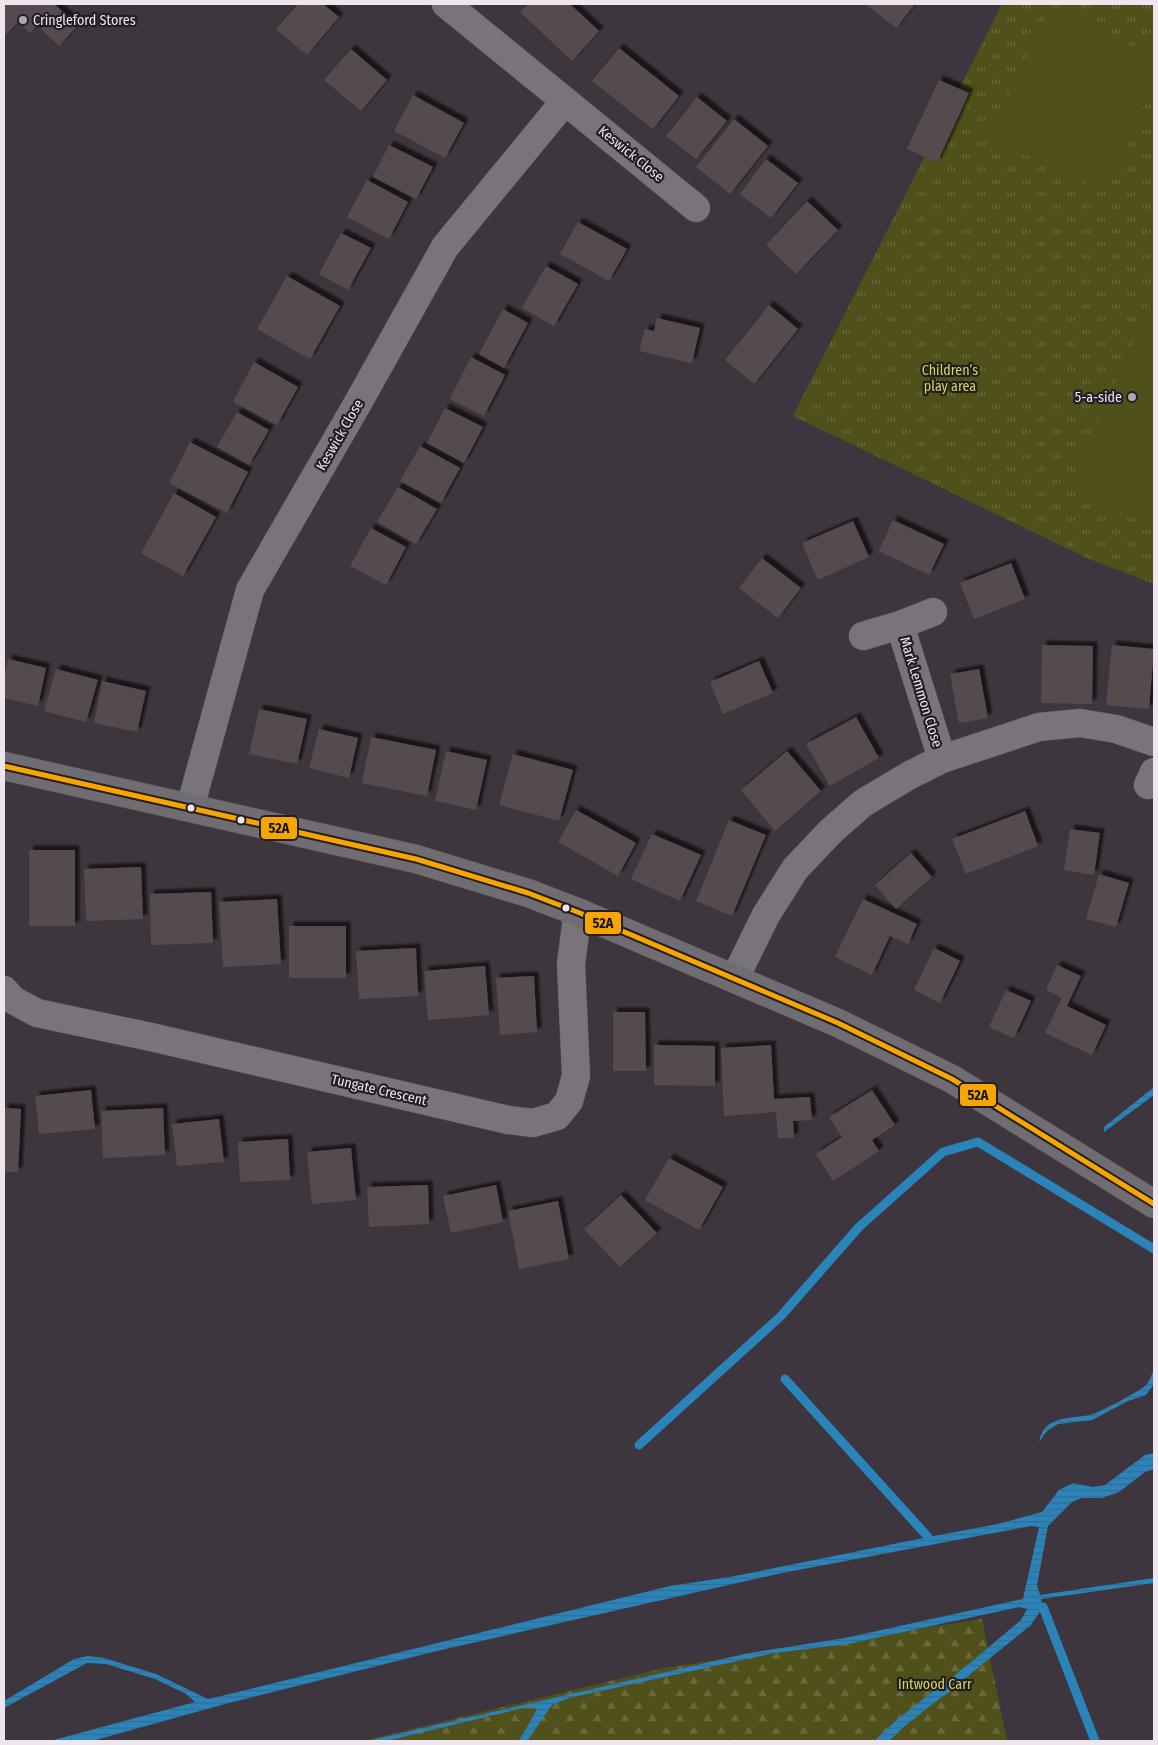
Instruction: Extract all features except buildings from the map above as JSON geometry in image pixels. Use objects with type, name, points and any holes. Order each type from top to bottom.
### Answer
[{"type":"street","name":"Keswick Close","points":[[446,4],[696,208]]},
{"type":"street","name":"Keswick Close","points":[[190,808],[250,590],[360,401],[445,247],[565,100]]},
{"type":"street","name":"Mark Lemmon Close","points":[[863,636],[900,625],[933,612]]},
{"type":"street","name":"Mark Lemmon Close","points":[[900,625],[942,759]]},
{"type":"street","name":"Mark Lemmon Close","points":[[735,978],[766,915],[795,869],[831,831],[862,803],[942,759],[1039,727],[1080,723],[1116,729],[1154,742]]},
{"type":"street","points":[[4,766],[416,859],[528,893],[580,913],[838,1023],[952,1079],[1154,1204]]},
{"type":"street","name":"Tungate Crescent","points":[[4,990],[13,1000],[37,1013],[151,1037],[508,1120],[533,1123],[557,1116],[569,1101],[576,1076],[571,964],[576,925],[580,913]]},
{"type":"green space","name":"Children’s play area","points":[[1002,4],[1154,4],[1154,584],[1089,559],[793,416]]},
{"type":"green space","points":[[1051,7],[1154,56],[1154,86],[1104,192],[989,137]]},
{"type":"green space","name":"5-a-side","points":[[1151,303],[1154,305],[1154,528],[1068,489]]},
{"type":"green space","name":"Intwood Carr","points":[[982,1619],[1007,1741],[363,1741],[664,1668]]},
{"type":"water","points":[[1154,1087],[1154,1095],[1104,1132],[1104,1127]]},
{"type":"water","points":[[1154,1369],[1154,1384],[1146,1395],[1128,1401],[1092,1420],[1058,1424],[1047,1431],[1039,1442],[1042,1433],[1052,1422],[1093,1414],[1142,1389],[1148,1383]]},
{"type":"water","points":[[1154,1453],[1154,1469],[1145,1472],[1119,1492],[1102,1498],[1082,1498],[1072,1502],[1048,1526],[1037,1585],[1040,1595],[1154,1578],[1154,1583],[1041,1599],[1043,1607],[1031,1625],[963,1680],[958,1673],[1021,1620],[1027,1609],[1019,1607],[848,1644],[774,1653],[569,1698],[552,1705],[527,1741],[519,1741],[537,1709],[528,1707],[386,1741],[367,1741],[749,1653],[845,1638],[1023,1599],[1039,1527],[1031,1526],[782,1573],[441,1650],[225,1704],[92,1741],[50,1741],[195,1702],[186,1694],[155,1679],[106,1664],[87,1663],[4,1708],[4,1701],[74,1659],[88,1656],[104,1658],[156,1674],[208,1699],[670,1586],[730,1577],[998,1524],[1042,1512],[1059,1490],[1073,1483],[1093,1487],[1105,1485],[1145,1455]]},
{"type":"water","points":[[946,1681],[952,1689],[906,1725],[889,1741],[874,1741],[899,1718]]},
{"type":"waterway","points":[[639,1445],[781,1316],[859,1227],[943,1152],[978,1142],[1154,1249]]},
{"type":"waterway","points":[[785,1379],[928,1537]]},
{"type":"waterway","points":[[1043,1607],[1095,1741]]},
{"type":"waterway","points":[[942,1692],[968,1670]]},
{"type":"transit line","name":"52A","points":[[4,766],[416,859],[528,893],[580,913],[838,1023],[952,1079],[1154,1204]]},
{"type":"place","name":"Cringleford Stores","points":[[23,20]]},
{"type":"place","name":"5-a-side","points":[[1132,397]]}]
